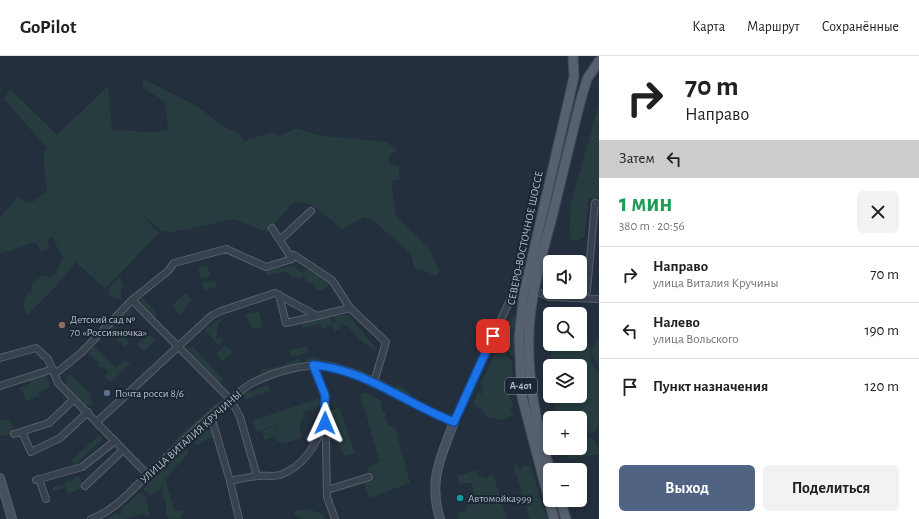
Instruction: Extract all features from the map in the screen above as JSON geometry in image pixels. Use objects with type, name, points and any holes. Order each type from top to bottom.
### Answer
[{"type":"main road","name":"СЕВЕРО-ВОСТОЧНОЕ ШОССЕ","points":[[554,519],[527,420],[520,373],[519,337],[524,293],[574,77],[573,56]]},
{"type":"main road","name":"СЕВЕРО-ВОСТОЧНОЕ ШОССЕ","points":[[548,463],[531,386],[530,319],[534,290],[581,99],[587,79],[599,60]]},
{"type":"main road","points":[[440,519],[435,487],[436,469],[454,422]]},
{"type":"main road","points":[[0,478],[12,519]]},
{"type":"main road","points":[[562,507],[566,519]]},
{"type":"street","points":[[587,291],[595,203],[599,204]]},
{"type":"street","points":[[280,240],[311,211]]},
{"type":"street","points":[[272,228],[292,259]]},
{"type":"street","points":[[0,386],[54,372],[82,352],[132,300],[168,271],[174,263],[212,251],[226,249],[232,250],[266,267],[292,259],[294,255],[332,280],[350,308],[386,342],[374,382]]},
{"type":"street","points":[[454,422],[533,251]]},
{"type":"street","points":[[534,290],[549,297],[599,299]]},
{"type":"street","points":[[98,422],[211,316],[221,311],[275,293],[317,316]]},
{"type":"street","points":[[279,295],[286,323],[350,308]]},
{"type":"street","points":[[132,300],[231,400],[240,416],[257,476]]},
{"type":"street","points":[[0,358],[36,348],[48,359],[58,382],[148,474]]},
{"type":"street","points":[[313,365],[325,395],[327,490],[335,519]]},
{"type":"street","name":"УЛИЦА ВИТАЛИЯ КРУЧИНЫ","points":[[90,519],[103,514],[121,500],[211,416],[253,382],[296,368],[313,365],[333,367],[374,382],[431,413],[454,422]]},
{"type":"street","points":[[14,434],[49,424],[74,399]]},
{"type":"street","points":[[22,432],[31,452],[60,438],[88,412]]},
{"type":"street","points":[[211,416],[230,481],[239,519]]},
{"type":"street","points":[[230,481],[257,476],[279,475],[295,467],[308,455],[317,441],[325,423]]},
{"type":"street","points":[[46,499],[38,479],[82,467],[115,441]]},
{"type":"street","points":[[85,486],[123,450]]},
{"type":"street","points":[[327,490],[369,477]]},
{"type":"green space","points":[[144,79],[195,105],[226,128],[239,133],[244,142],[269,132],[280,136],[297,128],[317,135],[386,142],[398,151],[390,154],[389,164],[399,165],[399,179],[391,181],[396,216],[429,248],[440,271],[436,275],[414,268],[411,254],[374,221],[364,217],[342,229],[311,204],[294,202],[267,232],[234,219],[173,232],[162,231],[142,215],[159,233],[105,289],[76,262],[58,284],[27,315],[23,307],[26,295],[31,291],[32,284],[42,275],[47,277],[54,275],[63,258],[52,237],[48,239],[49,249],[41,252],[35,242],[0,254],[0,218],[17,197],[30,204],[47,191],[43,156],[47,148],[4,99],[10,89],[57,135],[108,86],[112,130],[153,132],[168,130],[165,102],[142,87]]},
{"type":"green space","points":[[599,104],[599,196],[595,200],[589,198],[584,239],[581,237],[578,241],[573,241],[569,237],[571,202]]},
{"type":"green space","points":[[207,265],[211,276],[201,279],[198,268]]},
{"type":"green space","points":[[273,266],[282,268],[294,266],[302,273],[306,269],[316,271],[330,283],[324,290],[316,290],[314,284],[308,283],[302,274],[302,278],[298,279],[295,277],[292,278],[289,273],[284,272],[267,275],[265,269]]},
{"type":"green space","points":[[120,276],[124,288],[121,289],[121,299],[116,299],[109,295],[109,287]]},
{"type":"green space","points":[[215,280],[217,287],[204,290],[201,283]]},
{"type":"green space","points":[[186,293],[192,301],[180,315],[172,305]]},
{"type":"green space","points":[[143,298],[157,314],[153,317],[137,302]]},
{"type":"green space","points":[[131,309],[133,312],[120,324],[117,321],[120,315]]},
{"type":"green space","points":[[259,311],[263,327],[252,329],[245,314]]},
{"type":"green space","points":[[332,314],[348,315],[375,347],[376,352],[359,339],[347,326],[340,324],[341,329],[334,331],[332,325],[322,329],[320,324],[303,328],[300,323],[329,316],[332,323],[336,322]]},
{"type":"green space","points":[[514,315],[517,324],[515,353],[511,356],[500,340],[507,327],[507,322]]},
{"type":"green space","points":[[221,318],[223,321],[218,323],[216,339],[221,338],[224,341],[218,345],[206,331],[207,326],[209,327]]},
{"type":"green space","points":[[112,325],[120,330],[129,343],[125,347],[112,334],[110,327]]},
{"type":"green space","points":[[147,334],[156,339],[144,351],[137,344]]},
{"type":"green space","points":[[599,338],[599,364],[596,362],[591,351]]},
{"type":"green space","points":[[587,339],[588,340],[591,363],[599,373],[599,417],[597,429],[590,434],[587,428],[587,411],[556,411],[555,403],[587,403],[587,359],[551,359],[551,351],[587,351]]},
{"type":"green space","points":[[225,345],[233,352],[223,361],[216,354]]},
{"type":"green space","points":[[94,346],[116,368],[126,360],[130,364],[111,382],[106,378],[108,370],[97,366],[98,362],[88,354]]},
{"type":"green space","points":[[192,346],[223,379],[217,384],[211,375],[189,357],[185,350]]},
{"type":"green space","points":[[307,346],[309,353],[291,356],[289,351]]},
{"type":"green space","points":[[499,346],[512,362],[512,394],[509,394],[513,406],[510,409],[513,415],[502,420],[485,416],[482,409],[476,407],[474,402],[478,391],[481,394],[483,391],[481,383]]},
{"type":"green space","points":[[313,357],[337,363],[337,366],[307,364],[305,358]]},
{"type":"green space","points":[[299,358],[302,365],[265,376],[260,370],[281,366]]},
{"type":"green space","points":[[45,373],[50,384],[50,388],[38,392],[40,395],[27,401],[20,388],[30,383],[27,378]]},
{"type":"green space","points":[[70,374],[92,395],[90,399],[94,404],[86,406],[66,387],[66,377]]},
{"type":"green space","points":[[397,384],[411,394],[411,397],[395,389]]},
{"type":"green space","points":[[268,385],[271,391],[245,399],[243,394]]},
{"type":"green space","points":[[366,393],[382,401],[380,406],[386,415],[385,418],[389,425],[395,427],[410,483],[369,498],[364,484],[336,492],[339,485],[369,475],[367,467],[380,462],[360,395]]},
{"type":"green space","points":[[319,398],[323,405],[303,413],[303,420],[300,423],[301,438],[282,444],[273,438],[279,436],[275,425],[257,432],[252,421]]},
{"type":"green space","points":[[223,400],[226,402],[180,444],[175,440],[214,405]]},
{"type":"green space","points":[[339,407],[355,453],[344,456],[328,412]]},
{"type":"green space","points":[[0,419],[9,420],[13,425],[12,433],[5,436],[0,435]]},
{"type":"green space","points":[[274,426],[278,435],[265,440],[262,431]]},
{"type":"green space","points":[[208,429],[213,433],[214,438],[208,438],[197,446],[192,441]]},
{"type":"green space","points":[[99,435],[103,439],[75,465],[71,461]]},
{"type":"green space","points":[[588,438],[593,438],[598,447],[599,454],[570,460],[568,455],[587,455]]},
{"type":"green space","points":[[186,447],[189,453],[165,479],[175,511],[184,510],[181,518],[169,519],[166,514],[166,502],[162,494],[163,487],[150,496],[143,489]]},
{"type":"green space","points":[[516,464],[520,469],[525,465],[531,467],[547,519],[530,519],[513,465]]},
{"type":"green space","points":[[476,470],[478,477],[483,477],[485,479],[493,474],[507,519],[457,519],[459,518],[457,513],[467,511],[467,505],[475,503],[472,483],[459,483],[458,476]]},
{"type":"green space","points":[[79,476],[84,487],[68,494],[64,483]]},
{"type":"green space","points":[[63,484],[65,488],[53,491],[52,488]]},
{"type":"green space","points":[[139,493],[143,493],[146,497],[150,516],[147,517],[144,513],[125,519],[109,519],[115,513],[119,516],[121,514],[120,511]]},
{"type":"green space","points":[[308,509],[323,514],[325,519],[302,519],[294,514],[294,511]]},
{"type":"place","name":"Детский сад № 70 «Россияночка»","points":[[62,325]]},
{"type":"place","name":"Почта росси 8/6","points":[[107,393]]},
{"type":"place","name":"Автомойка999","points":[[460,498]]},
{"type":"route","points":[[325,423],[325,395],[313,365],[333,367],[368,379],[431,413],[454,422],[493,336]]}]
